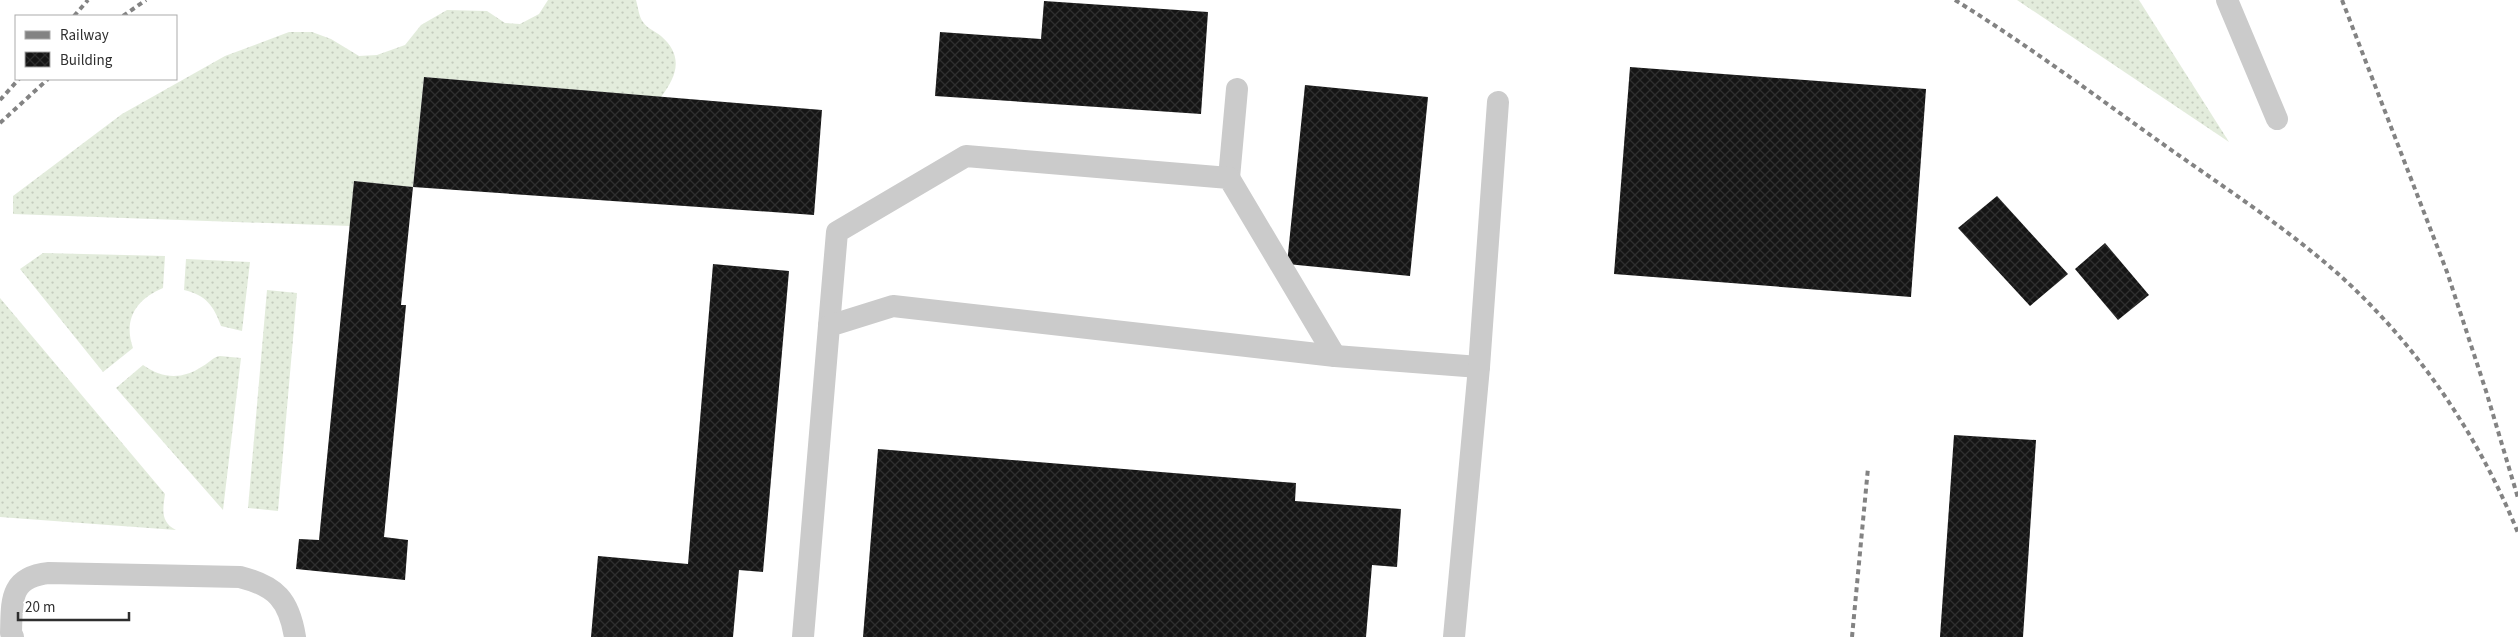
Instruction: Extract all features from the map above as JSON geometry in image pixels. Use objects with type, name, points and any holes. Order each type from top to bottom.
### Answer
[{"type":"lane","points":[[2227,0],[2277,119]]},
{"type":"lane","points":[[1237,89],[1229,178],[1335,356]]},
{"type":"lane","points":[[1454,637],[1479,367],[1498,102]]},
{"type":"lane","points":[[804,637],[837,232],[966,156],[1229,178]]},
{"type":"lane","points":[[829,326],[894,306],[1335,356],[1479,367]]},
{"type":"lane","points":[[13,637],[11,633],[14,593],[22,581],[34,574],[49,573],[240,577],[260,582],[274,591],[287,607],[294,637]]},
{"type":"green space","points":[[548,0],[636,0],[643,22],[661,36],[673,51],[676,66],[674,74],[661,97],[424,77],[413,187],[354,181],[350,226],[13,214],[13,196],[122,114],[225,56],[289,32],[312,32],[331,39],[359,56],[377,55],[405,45],[421,25],[447,10],[487,11],[505,23],[520,24],[539,14]]},
{"type":"green space","points":[[2017,0],[2139,0],[2229,142]]},
{"type":"green space","points":[[43,253],[165,256],[163,288],[139,304],[131,320],[130,338],[133,348],[103,372],[20,269]]},
{"type":"green space","points":[[186,259],[250,262],[242,331],[221,326],[212,307],[204,298],[184,290]]},
{"type":"green space","points":[[267,290],[297,293],[278,511],[248,508]]},
{"type":"green space","points":[[0,298],[165,494],[163,510],[165,519],[176,530],[0,517]]},
{"type":"green space","points":[[220,356],[241,358],[223,510],[116,388],[143,365],[158,373],[180,376],[195,371]]},
{"type":"building","points":[[1044,1],[1208,12],[1201,114],[935,96],[940,32],[1041,39]]},
{"type":"building","points":[[1630,67],[1926,89],[1911,297],[1614,274]]},
{"type":"building","points":[[424,77],[822,110],[814,215],[413,187]]},
{"type":"building","points":[[1305,85],[1428,97],[1410,276],[1287,264]]},
{"type":"building","points":[[354,181],[413,187],[401,305],[406,305],[384,537],[408,540],[405,580],[296,569],[299,539],[319,540]]},
{"type":"building","points":[[1997,196],[2068,274],[2030,306],[1958,228]]},
{"type":"building","points":[[2105,243],[2149,295],[2118,320],[2075,269]]},
{"type":"building","points":[[713,264],[789,271],[763,572],[739,570],[733,637],[591,637],[598,556],[688,564]]},
{"type":"building","points":[[1954,435],[2036,440],[2023,637],[1940,637]]},
{"type":"building","points":[[878,449],[1296,483],[1295,501],[1401,509],[1397,567],[1372,565],[1366,637],[863,637]]},
{"type":"railway","points":[[75,15],[88,0]]},
{"type":"railway","points":[[124,15],[146,0]]},
{"type":"railway","points":[[1955,0],[2033,52],[2272,221],[2336,272],[2393,329],[2442,392],[2484,460],[2518,533]]},
{"type":"railway","points":[[2342,0],[2447,272],[2486,391],[2518,498]]},
{"type":"railway","points":[[0,100],[18,80]]},
{"type":"railway","points":[[0,123],[47,80]]},
{"type":"railway","points":[[1852,637],[1868,468]]}]
